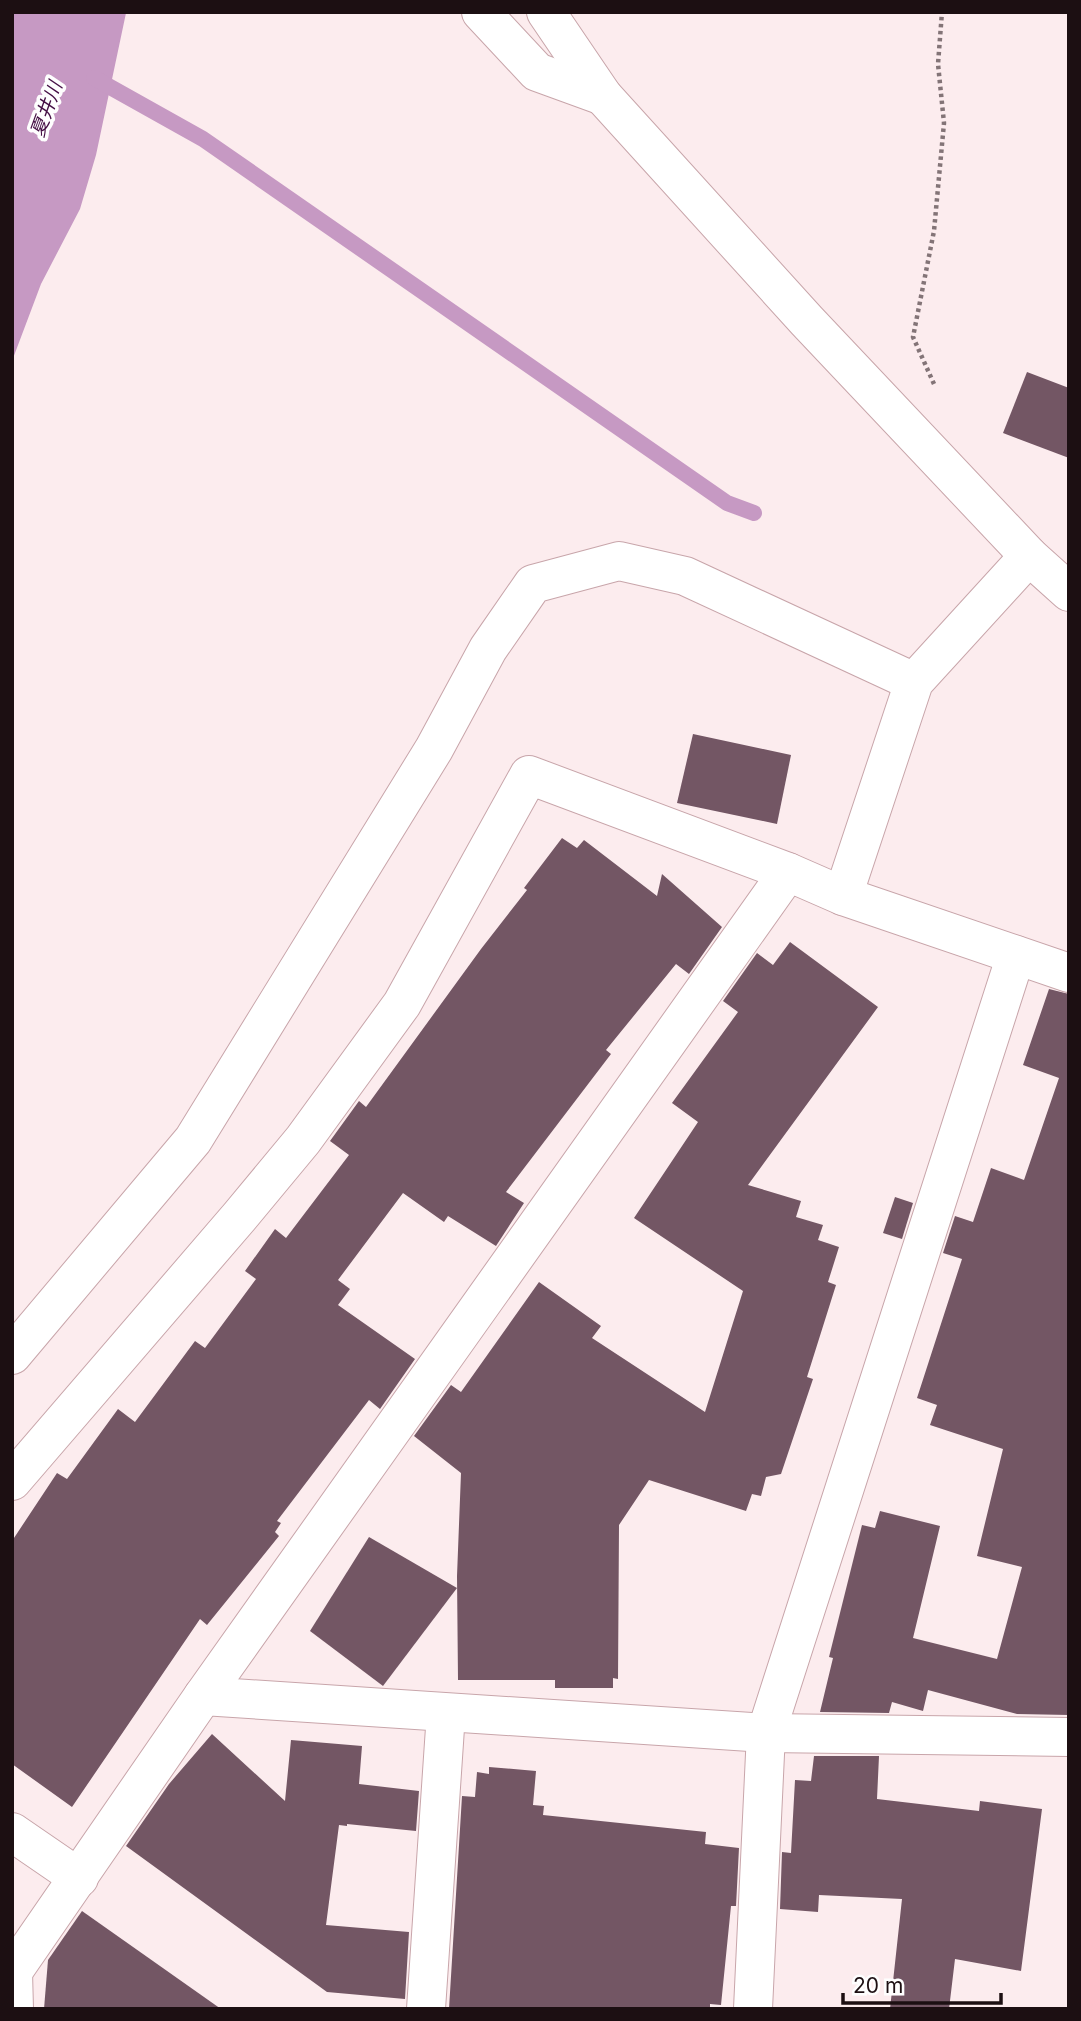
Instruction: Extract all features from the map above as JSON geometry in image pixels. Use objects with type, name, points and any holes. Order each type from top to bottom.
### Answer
[{"type":"street","points":[[481,12],[537,72],[603,96]]},
{"type":"street","points":[[546,12],[603,96],[807,321],[1029,556],[1069,592]]},
{"type":"street","points":[[843,896],[914,682],[1029,556]]},
{"type":"street","points":[[12,1355],[193,1140],[434,749],[488,649],[533,583],[619,561],[685,576],[914,682]]},
{"type":"street","points":[[12,1481],[303,1140],[372,1046],[402,1004],[529,775],[788,872],[843,896],[1069,973]]},
{"type":"street","points":[[14,2009],[13,1973],[203,1696],[788,872]]},
{"type":"street","points":[[753,2009],[766,1733],[1016,955]]},
{"type":"street","points":[[203,1696],[766,1733],[1069,1737]]},
{"type":"street","points":[[426,2009],[446,1713]]},
{"type":"street","points":[[12,1832],[79,1878]]},
{"type":"path","points":[[934,385],[913,337],[934,231],[944,123],[938,65],[942,12]]},
{"type":"water","name":"夏井川","points":[[12,12],[126,13],[96,155],[80,209],[41,284],[12,361]]},
{"type":"building","points":[[1027,372],[1069,388],[1069,458],[1003,433]]},
{"type":"building","points":[[693,734],[791,755],[777,824],[677,803]]},
{"type":"building","points":[[562,838],[577,848],[584,840],[657,896],[662,874],[722,927],[689,974],[676,964],[606,1050],[611,1054],[506,1192],[524,1203],[496,1246],[448,1216],[444,1222],[403,1193],[338,1280],[350,1289],[338,1305],[415,1359],[380,1409],[369,1400],[277,1521],[281,1523],[275,1532],[279,1536],[207,1625],[200,1619],[72,1807],[12,1764],[12,1541],[57,1473],[67,1479],[118,1409],[135,1422],[195,1341],[205,1348],[256,1279],[245,1271],[275,1229],[286,1238],[349,1155],[330,1141],[359,1101],[366,1107],[527,890],[524,888]]},
{"type":"building","points":[[790,942],[878,1007],[748,1185],[801,1201],[796,1217],[823,1225],[818,1240],[839,1247],[828,1282],[836,1285],[807,1377],[813,1379],[781,1474],[766,1477],[761,1496],[752,1494],[746,1511],[649,1480],[619,1525],[618,1679],[613,1678],[613,1688],[555,1688],[555,1680],[458,1680],[457,1576],[461,1473],[414,1436],[451,1385],[461,1392],[539,1282],[601,1326],[592,1338],[705,1412],[743,1291],[634,1218],[698,1122],[672,1103],[738,1012],[723,1001],[757,953],[773,965]]},
{"type":"building","points":[[1049,989],[1069,994],[1069,1715],[1017,1714],[928,1690],[923,1711],[892,1702],[889,1713],[820,1712],[833,1658],[829,1657],[862,1525],[875,1528],[880,1511],[940,1526],[913,1638],[997,1659],[1022,1567],[977,1556],[1003,1449],[930,1425],[937,1405],[917,1398],[962,1259],[943,1253],[955,1216],[973,1222],[991,1168],[1024,1180],[1059,1078],[1023,1065]]},
{"type":"building","points":[[895,1197],[913,1203],[902,1239],[883,1233]]},
{"type":"building","points":[[369,1537],[457,1588],[383,1686],[310,1631]]},
{"type":"building","points":[[212,1734],[285,1801],[291,1740],[362,1746],[359,1784],[419,1791],[416,1831],[339,1825],[326,1925],[409,1932],[405,1999],[327,1992],[126,1846],[169,1784]]},
{"type":"building","points":[[814,1756],[879,1756],[877,1799],[979,1811],[980,1801],[1042,1809],[1021,1971],[955,1959],[949,2009],[890,2009],[902,1899],[819,1895],[818,1912],[780,1909],[782,1852],[791,1853],[795,1780],[811,1781]]},
{"type":"building","points":[[489,1767],[536,1771],[533,1805],[544,1806],[543,1815],[706,1832],[705,1844],[739,1848],[736,1906],[731,1906],[721,2005],[710,2004],[710,2009],[449,2009],[462,1796],[475,1797],[477,1772],[489,1774]]},
{"type":"building","points":[[82,1911],[221,2009],[44,2009],[48,1960]]},
{"type":"waterway","points":[[94,78],[203,139],[727,503],[754,513]]}]
